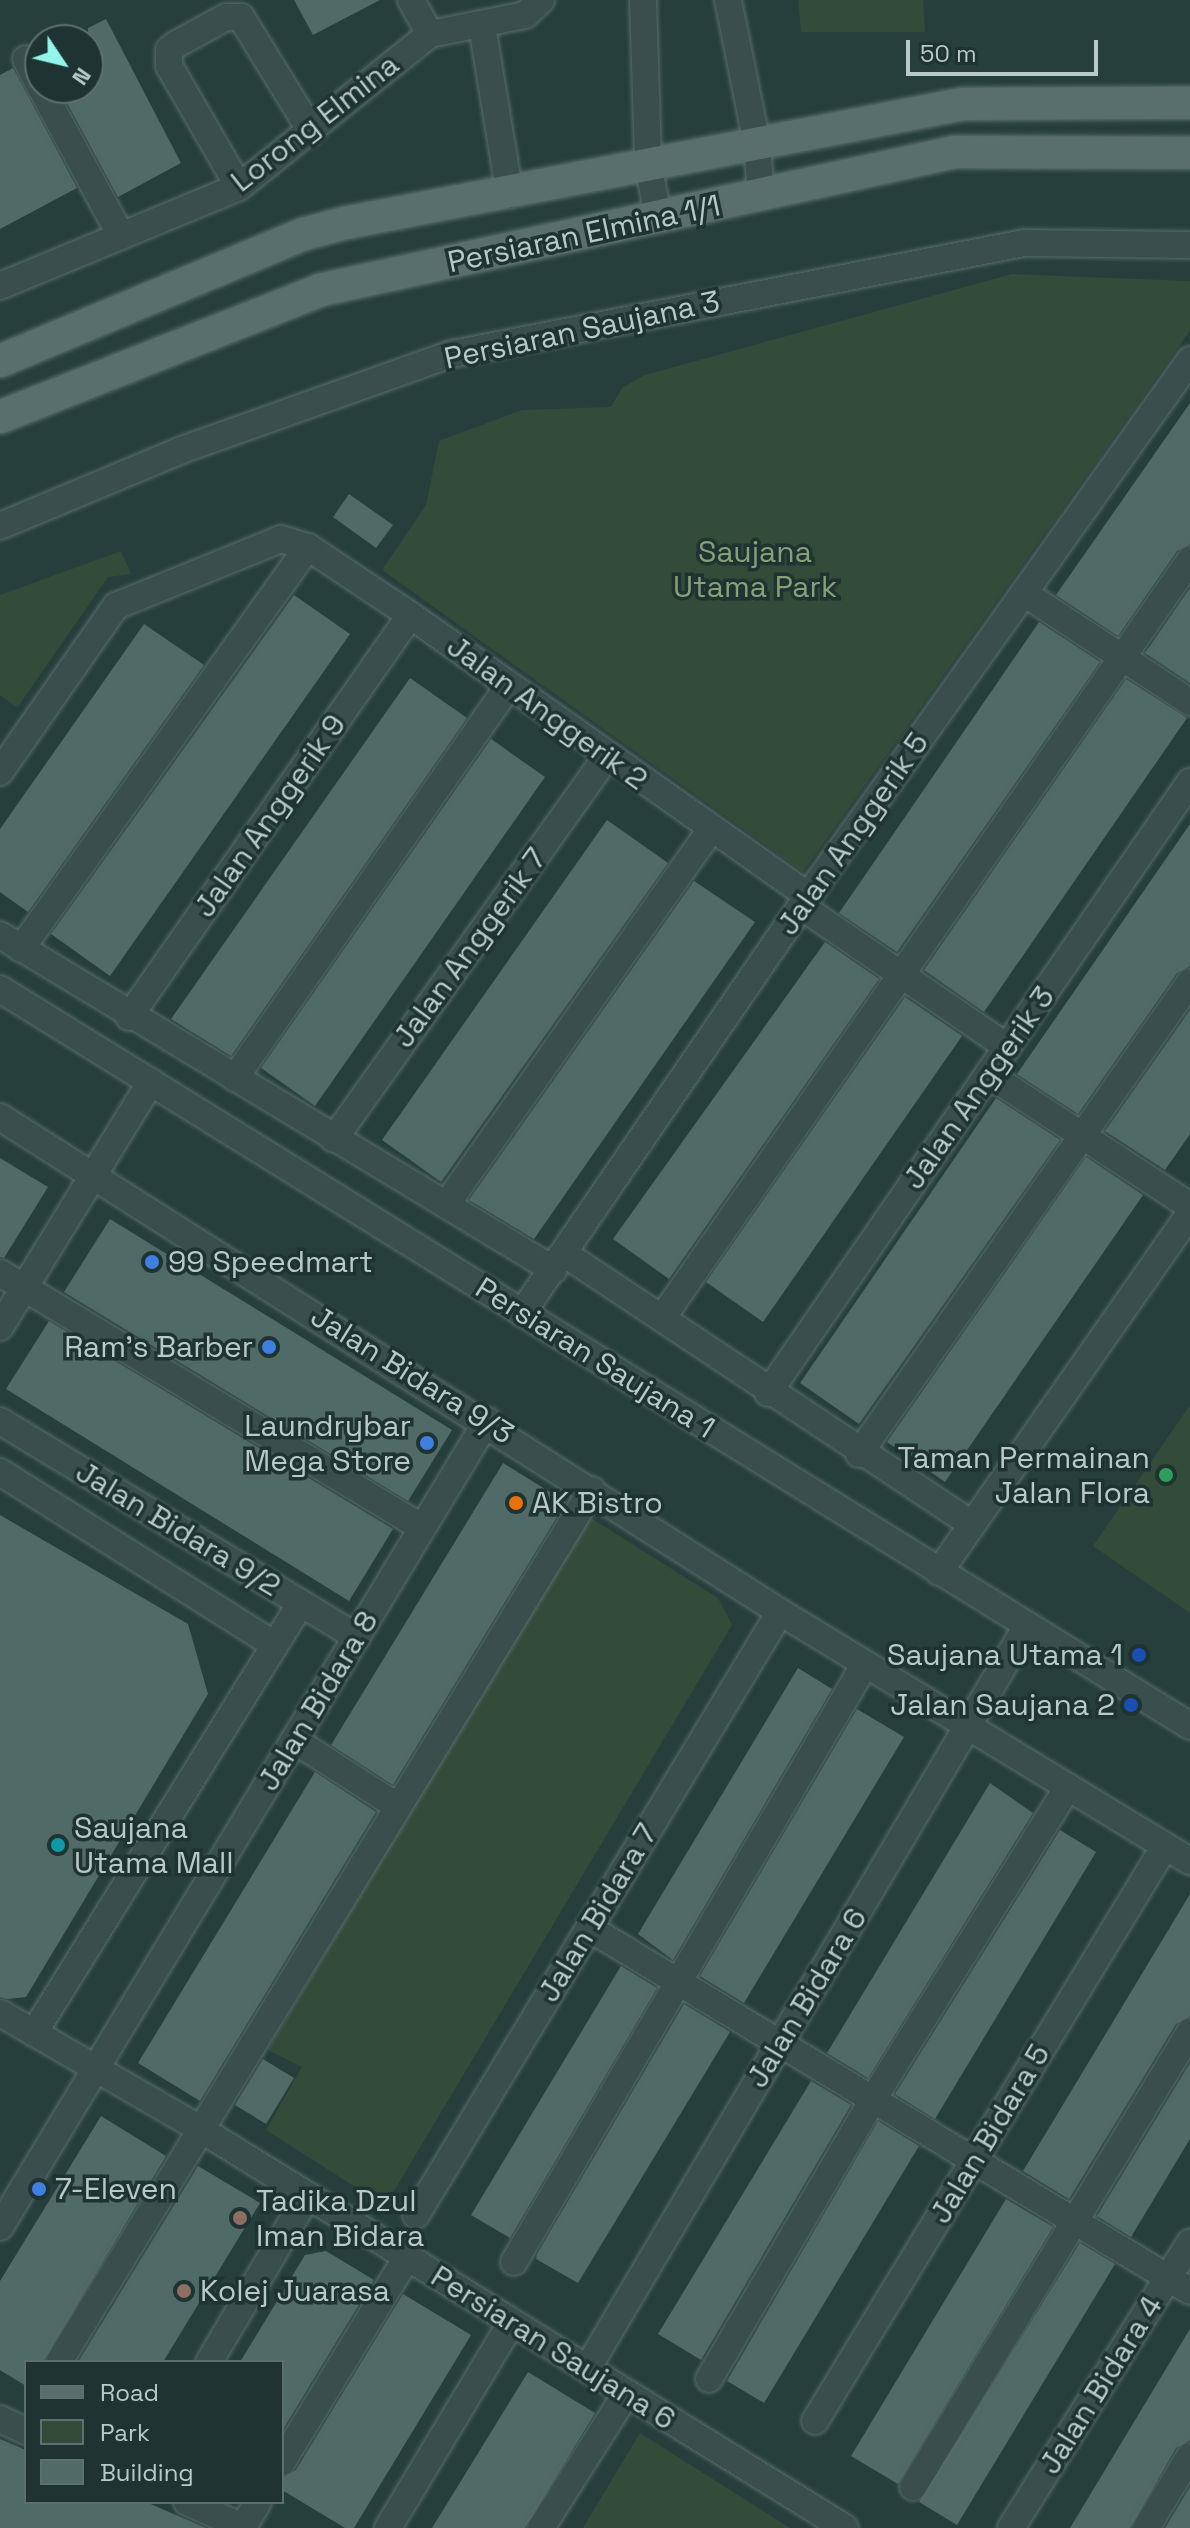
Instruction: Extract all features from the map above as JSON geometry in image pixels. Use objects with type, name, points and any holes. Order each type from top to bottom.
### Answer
[{"type":"main road","name":"Persiaran Elmina 1/1","points":[[0,361],[304,234],[510,195],[648,162],[963,104],[1190,103]]},
{"type":"main road","name":"Persiaran Elmina 1/1","points":[[0,417],[320,290],[955,152],[1190,153]]},
{"type":"street","points":[[411,0],[430,34]]},
{"type":"street","points":[[643,0],[648,162],[658,218]]},
{"type":"street","points":[[728,0],[757,144],[761,196]]},
{"type":"street","name":"Lorong Elmina","points":[[0,286],[239,187],[430,34],[525,15],[540,2]]},
{"type":"street","points":[[239,187],[169,66],[169,50],[175,45],[226,17],[241,17],[311,131]]},
{"type":"street","points":[[482,26],[510,195]]},
{"type":"street","points":[[50,104],[121,236]]},
{"type":"street","name":"Persiaran Saujana 3","points":[[0,526],[182,450],[452,354],[1024,243],[1190,245]]},
{"type":"street","name":"Jalan Anggerik 5","points":[[522,1313],[805,901],[1190,360]]},
{"type":"street","name":"Jalan Anggerik 2","points":[[0,772],[116,606],[281,539],[308,547],[410,615],[711,829],[901,974],[1007,1047]]},
{"type":"street","points":[[308,547],[11,942],[129,1017],[446,1205],[662,1318],[859,1454],[970,1523]]},
{"type":"street","points":[[662,1318],[1190,560]]},
{"type":"street","points":[[1024,593],[1190,702]]},
{"type":"street","name":"Jalan Anggerik 9","points":[[129,1017],[410,615]]},
{"type":"street","points":[[235,1078],[509,685]]},
{"type":"street","name":"Jalan Anggerik 7","points":[[334,1139],[607,756]]},
{"type":"street","name":"Jalan Anggerik 3","points":[[768,1393],[1190,782]]},
{"type":"street","points":[[446,1205],[711,829]]},
{"type":"street","points":[[859,1454],[1190,982]]},
{"type":"street","name":"Persiaran Saujana 1","points":[[0,989],[1190,1726]]},
{"type":"street","points":[[988,1074],[1190,1206]]},
{"type":"street","points":[[0,1327],[151,1082]]},
{"type":"street","name":"Jalan Bidara 9/3","points":[[0,1117],[487,1421],[780,1612],[1190,1861]]},
{"type":"street","points":[[939,1572],[970,1523],[1190,1213]]},
{"type":"street","points":[[0,1273],[422,1528]]},
{"type":"street","name":"Jalan Bidara 9/2","points":[[0,1421],[356,1637]]},
{"type":"street","name":"Jalan Bidara 8","points":[[0,2227],[487,1421]]},
{"type":"street","points":[[0,1472],[275,1645]]},
{"type":"street","points":[[60,2360],[592,1490]]},
{"type":"street","points":[[34,2033],[301,1603]]},
{"type":"street","name":"Jalan Bidara 7","points":[[416,2215],[780,1612]]},
{"type":"street","name":"Jalan Bidara 6","points":[[587,2369],[1027,1626]]},
{"type":"street","points":[[514,2262],[865,1664]]},
{"type":"street","points":[[294,1740],[397,1806]]},
{"type":"street","points":[[709,2379],[873,2099],[1068,1787]]},
{"type":"street","name":"Jalan Bidara 5","points":[[815,2421],[1165,1846]]},
{"type":"street","points":[[589,1928],[1179,2284]]},
{"type":"street","points":[[0,2013],[96,2071]]},
{"type":"street","points":[[913,2487],[1072,2219],[1190,2032]]},
{"type":"street","name":"Persiaran Saujana 6","points":[[96,2071],[202,2130],[845,2528]]},
{"type":"street","points":[[210,2360],[307,2196]]},
{"type":"street","name":"Jalan Bidara 4","points":[[1011,2528],[1179,2284],[1190,2243]]},
{"type":"street","points":[[284,2459],[407,2257]]},
{"type":"street","points":[[388,2528],[512,2322]]},
{"type":"street","points":[[541,2528],[626,2394]]},
{"type":"street","points":[[1146,2528],[1190,2456]]},
{"type":"street","points":[[191,2504],[244,2528],[257,2504]]},
{"type":"green space","points":[[798,0],[923,0],[925,32],[801,32]]},
{"type":"green space","name":"Saujana Utama Park","points":[[1012,274],[1190,281],[1190,331],[803,872],[382,570],[426,505],[439,441],[522,410],[611,407],[622,388],[645,375]]},
{"type":"green space","points":[[121,551],[131,574],[108,577],[17,708],[0,695],[0,595]]},
{"type":"green space","name":"Taman Permainan Jalan Flora","points":[[1190,1405],[1190,1613],[1093,1546]]},
{"type":"green space","points":[[586,1515],[718,1598],[732,1625],[385,2206],[266,2130],[302,2067],[268,2050]]},
{"type":"green space","points":[[640,2433],[790,2528],[583,2528]]},
{"type":"building","points":[[294,0],[380,0],[313,35]]},
{"type":"building","points":[[106,19],[181,163],[118,197],[68,104],[104,104],[104,24],[96,24]]},
{"type":"building","points":[[13,68],[24,89],[24,104],[32,104],[77,188],[0,229],[0,75]]},
{"type":"building","points":[[1190,403],[1190,544],[1177,551],[1118,636],[1056,595]]},
{"type":"building","points":[[349,494],[393,525],[376,548],[333,517]]},
{"type":"building","points":[[1190,588],[1190,683],[1145,653]]},
{"type":"building","points":[[294,595],[350,634],[110,976],[51,934]]},
{"type":"building","points":[[1039,622],[1100,662],[897,952],[839,913]]},
{"type":"building","points":[[144,624],[204,665],[28,912],[0,892],[0,829]]},
{"type":"building","points":[[410,678],[467,718],[231,1056],[171,1019]]},
{"type":"building","points":[[1126,679],[1187,718],[984,1012],[924,970]]},
{"type":"building","points":[[491,739],[545,777],[315,1106],[261,1068]]},
{"type":"building","points":[[607,820],[668,863],[441,1182],[382,1140]]},
{"type":"building","points":[[1190,824],[1190,966],[1177,973],[1078,1114],[1017,1074]]},
{"type":"building","points":[[694,881],[755,922],[534,1239],[469,1200]]},
{"type":"building","points":[[825,942],[879,979],[669,1279],[613,1239]]},
{"type":"building","points":[[905,997],[962,1036],[763,1322],[706,1282]]},
{"type":"building","points":[[1190,1010],[1190,1134],[1165,1170],[1105,1131]]},
{"type":"building","points":[[996,1098],[1060,1140],[859,1424],[800,1383]]},
{"type":"building","points":[[1086,1157],[1143,1195],[945,1482],[887,1442]]},
{"type":"building","points":[[0,1158],[48,1187],[4,1258],[0,1257]]},
{"type":"building","points":[[110,1219],[452,1430],[408,1501],[64,1292]]},
{"type":"building","points":[[49,1321],[393,1529],[349,1601],[6,1389]]},
{"type":"building","points":[[503,1463],[566,1502],[393,1785],[331,1745]]},
{"type":"building","name":"Saujana Utama Mall","points":[[0,1515],[188,1624],[208,1694],[26,1997],[7,1999],[0,1997]]},
{"type":"building","points":[[798,1668],[832,1689],[673,1960],[638,1934]]},
{"type":"building","points":[[857,1709],[904,1737],[744,2003],[700,1976]]},
{"type":"building","points":[[315,1772],[376,1812],[200,2101],[138,2063]]},
{"type":"building","points":[[990,1783],[1033,1813],[868,2078],[827,2053]]},
{"type":"building","points":[[1060,1830],[1096,1852],[935,2119],[895,2094]]},
{"type":"building","points":[[1190,1894],[1190,2016],[1176,2024],[1069,2199],[1023,2171]]},
{"type":"building","points":[[621,1966],[657,1988],[510,2238],[471,2215]]},
{"type":"building","points":[[684,2004],[730,2032],[578,2283],[536,2259],[537,2254]]},
{"type":"building","points":[[263,2059],[294,2078],[266,2124],[235,2105]]},
{"type":"building","points":[[1190,2063],[1190,2139],[1131,2237],[1097,2216]]},
{"type":"building","points":[[811,2081],[851,2105],[701,2360],[658,2334]]},
{"type":"building","points":[[101,2116],[166,2156],[44,2360],[24,2360],[24,2385],[0,2370],[0,2281]]},
{"type":"building","points":[[878,2121],[919,2146],[764,2403],[727,2381]]},
{"type":"building","points":[[198,2166],[260,2203],[164,2360],[79,2360]]},
{"type":"building","points":[[1006,2199],[1053,2227],[898,2484],[851,2456]]},
{"type":"building","points":[[1080,2243],[1115,2264],[957,2525],[919,2502]]},
{"type":"building","points":[[326,2251],[374,2280],[284,2428],[284,2360],[241,2360],[305,2255]]},
{"type":"building","points":[[403,2294],[471,2335],[354,2528],[345,2528],[284,2491],[284,2477],[296,2470]]},
{"type":"building","points":[[1190,2329],[1190,2440],[1176,2448],[1130,2528],[1070,2528]]},
{"type":"building","points":[[528,2372],[595,2413],[525,2528],[432,2528]]},
{"type":"building","points":[[0,2439],[24,2449],[24,2504],[151,2504],[206,2528],[0,2528]]},
{"type":"building","points":[[1190,2487],[1190,2528],[1165,2528]]},
{"type":"place","name":"99 Speedmart","points":[[152,1262]]},
{"type":"place","name":"Ram’s Barber","points":[[269,1347]]},
{"type":"place","name":"Laundrybar Mega Store","points":[[427,1443]]},
{"type":"place","name":"Taman Permainan Jalan Flora","points":[[1166,1475]]},
{"type":"place","name":"AK Bistro","points":[[516,1503]]},
{"type":"place","name":"Saujana Utama 1","points":[[1139,1655]]},
{"type":"place","name":"Jalan Saujana 2","points":[[1131,1705]]},
{"type":"place","name":"Saujana Utama Mall","points":[[58,1845]]},
{"type":"place","name":"7-Eleven","points":[[39,2189]]},
{"type":"place","name":"Tadika Dzul Iman Bidara","points":[[240,2218]]},
{"type":"place","name":"Kolej Juarasa","points":[[184,2291]]}]
